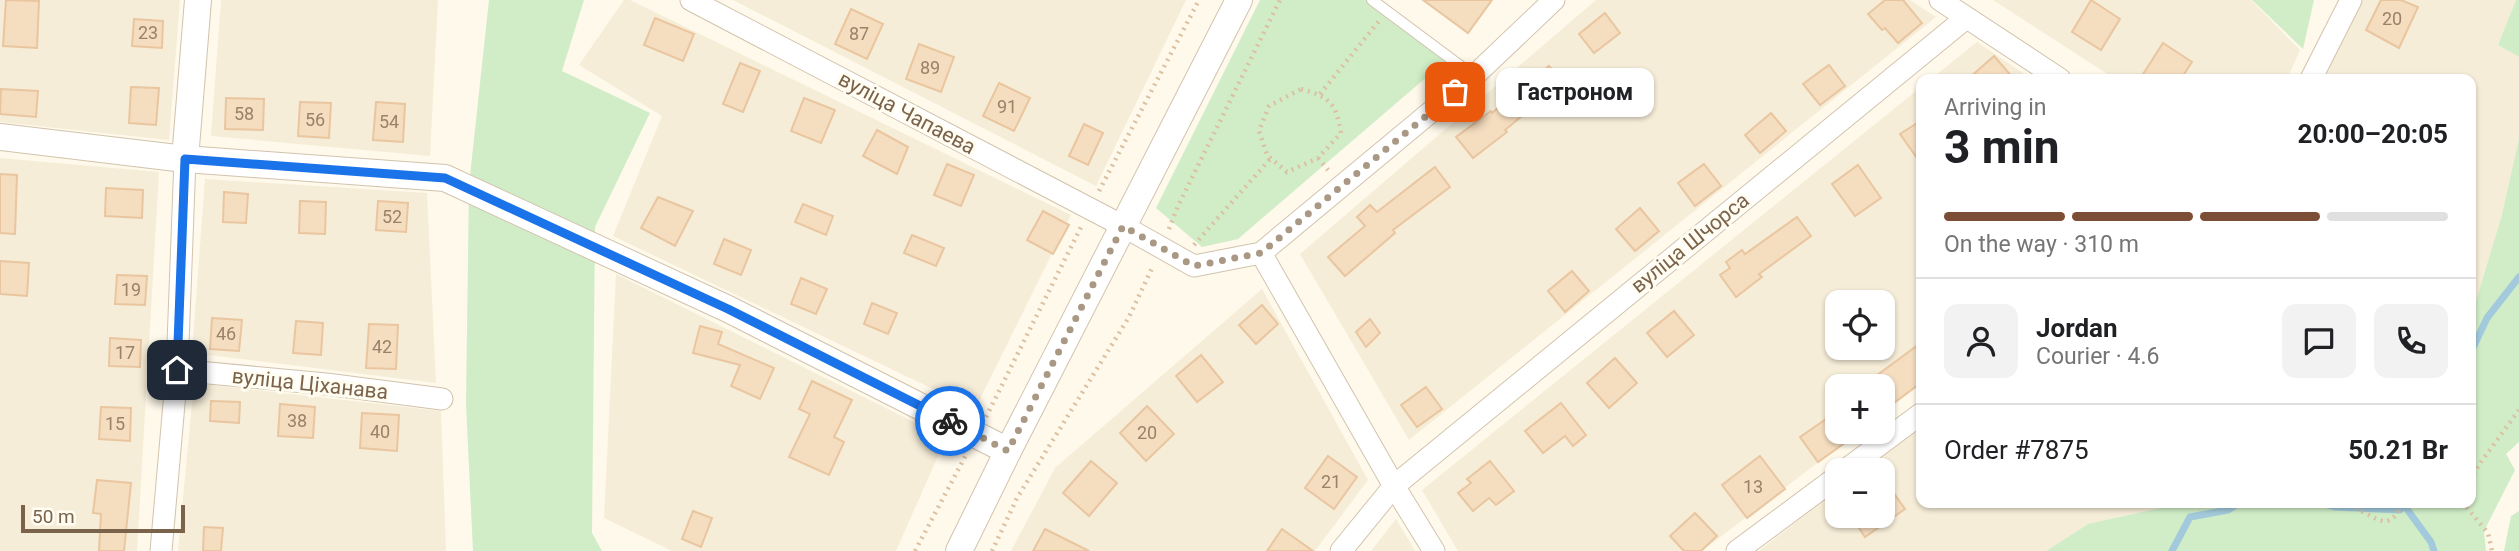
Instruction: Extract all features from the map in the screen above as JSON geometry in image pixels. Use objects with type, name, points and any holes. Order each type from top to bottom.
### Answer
[{"type":"street","points":[[161,551],[177,370],[185,159],[198,0]]},
{"type":"street","name":"вуліца Чапаева","points":[[691,0],[1182,259]]},
{"type":"street","points":[[959,551],[1239,0]]},
{"type":"street","points":[[1182,259],[1194,266],[1261,253],[1474,76],[1554,0]]},
{"type":"street","points":[[1940,0],[2052,74]]},
{"type":"street","points":[[2314,74],[2351,0]]},
{"type":"street","name":"вуліца Шчорса","points":[[1340,551],[1394,486],[1966,18]]},
{"type":"street","points":[[0,137],[185,159],[445,178],[728,309],[1008,451]]},
{"type":"street","points":[[1261,253],[1434,551]]},
{"type":"street","name":"вуліца Ціханава","points":[[177,370],[326,384],[442,399]]},
{"type":"street","points":[[1861,458],[1916,417]]},
{"type":"street","points":[[1737,551],[1825,486]]},
{"type":"lane","points":[[1373,0],[1474,76]]},
{"type":"path","points":[[915,551],[1199,0]]},
{"type":"path","points":[[992,551],[1017,498],[1129,317],[1162,248],[1178,205],[1280,0]]},
{"type":"path","points":[[1320,94],[1387,11]]},
{"type":"path","points":[[1301,89],[1320,94],[1338,110],[1341,133],[1318,158],[1287,172],[1267,155],[1259,131],[1269,106],[1301,89]]},
{"type":"path","points":[[1182,259],[1271,158]]},
{"type":"path","points":[[2476,470],[2519,410]]},
{"type":"path","points":[[2358,508],[2366,516],[2385,522],[2394,519],[2400,508]]},
{"type":"path","points":[[2467,508],[2488,533],[2491,551]]},
{"type":"shaded area","points":[[0,0],[180,0],[169,140],[0,122]]},
{"type":"shaded area","points":[[221,0],[438,0],[430,156],[211,136]]},
{"type":"shaded area","points":[[624,0],[630,0],[1071,215],[975,409],[613,236],[662,116],[579,65]]},
{"type":"shaded area","points":[[733,0],[1186,0],[1096,186]]},
{"type":"shaded area","points":[[1596,0],[1910,0],[1936,17],[1409,440],[1300,254]]},
{"type":"shaded area","points":[[1993,0],[2251,0],[2300,50],[2289,74],[2107,74]]},
{"type":"shaded area","points":[[2361,0],[2516,0],[2498,45],[2519,57],[2519,139],[2501,218],[2476,302],[2476,74],[2324,74]]},
{"type":"shaded area","points":[[1977,42],[2025,74],[1937,74]]},
{"type":"shaded area","points":[[1916,91],[1916,388],[1895,404],[1895,374],[1825,374],[1825,444],[1842,444],[1702,551],[1458,551],[1422,490]]},
{"type":"shaded area","points":[[0,158],[159,172],[137,551],[0,551]]},
{"type":"shaded area","points":[[205,179],[427,193],[436,383],[192,353]]},
{"type":"shaded area","points":[[616,274],[946,438],[896,551],[672,551],[604,518]]},
{"type":"shaded area","points":[[1262,289],[1368,480],[1315,551],[1011,551],[1055,468]]},
{"type":"shaded area","points":[[194,383],[441,411],[446,551],[178,551]]},
{"type":"shaded area","points":[[1916,429],[1916,508],[2160,508],[2088,524],[2046,551],[1759,551],[1825,499],[1825,528],[1895,528],[1895,458],[1879,458]]},
{"type":"shaded area","points":[[1396,519],[1415,551],[1371,551]]},
{"type":"green space","points":[[489,0],[584,0],[562,71],[650,113],[595,227],[592,533],[602,551],[473,551],[466,404],[469,185]]},
{"type":"green space","points":[[1260,0],[1366,0],[1450,57],[1238,239],[1202,247],[1156,208]]},
{"type":"green space","points":[[2252,0],[2314,0],[2303,49]]},
{"type":"green space","points":[[2516,0],[2519,0],[2519,57],[2498,45]]},
{"type":"green space","points":[[2519,139],[2519,442],[2506,454],[2515,470],[2484,531],[2486,551],[2046,551],[2088,524],[2160,508],[2476,508],[2476,301],[2501,218]]},
{"type":"green space","points":[[2519,511],[2519,551],[2504,551],[2511,516]]},
{"type":"building","points":[[6,0],[39,1],[37,48],[3,46]]},
{"type":"building","points":[[1423,0],[1492,0],[1468,33]]},
{"type":"building","points":[[1885,0],[1903,0],[1922,23],[1898,43],[1868,14]]},
{"type":"building","points":[[2091,0],[2120,19],[2101,50],[2072,32]]},
{"type":"building","points":[[2381,0],[2401,0],[2418,7],[2399,48],[2366,30]]},
{"type":"building","points":[[851,9],[883,24],[867,59],[835,44]]},
{"type":"building","points":[[1605,13],[1620,33],[1594,53],[1579,34]]},
{"type":"building","points":[[655,18],[694,34],[683,61],[644,45]]},
{"type":"building","points":[[134,19],[163,21],[162,48],[132,46]]},
{"type":"building","points":[[2163,43],[2192,62],[2184,74],[2143,74]]},
{"type":"building","points":[[919,44],[954,57],[941,92],[906,79]]},
{"type":"building","points":[[1994,56],[2010,74],[1974,74]]},
{"type":"building","points":[[740,63],[760,71],[743,112],[723,104]]},
{"type":"building","points":[[1829,65],[1845,86],[1820,105],[1803,84]]},
{"type":"building","points":[[1549,66],[1563,82],[1473,158],[1456,137],[1491,111],[1492,113]]},
{"type":"building","points":[[999,83],[1030,98],[1014,131],[983,116]]},
{"type":"building","points":[[131,87],[159,88],[156,125],[129,123]]},
{"type":"building","points":[[1,89],[38,91],[36,117],[0,114]]},
{"type":"building","points":[[226,98],[264,99],[263,130],[225,129]]},
{"type":"building","points":[[804,98],[835,110],[821,143],[791,131]]},
{"type":"building","points":[[300,102],[331,103],[329,138],[298,136]]},
{"type":"building","points":[[376,102],[405,104],[403,142],[373,140]]},
{"type":"building","points":[[1771,113],[1786,131],[1760,153],[1745,135]]},
{"type":"building","points":[[1084,124],[1103,133],[1088,165],[1069,156]]},
{"type":"building","points":[[1916,124],[1916,157],[1900,134]]},
{"type":"building","points":[[877,130],[908,147],[897,174],[863,156]]},
{"type":"building","points":[[947,164],[974,175],[961,206],[934,195]]},
{"type":"building","points":[[1704,164],[1721,186],[1695,206],[1678,183]]},
{"type":"building","points":[[1858,165],[1881,198],[1855,216],[1832,184]]},
{"type":"building","points":[[1435,167],[1450,187],[1393,230],[1395,233],[1345,276],[1328,257],[1365,226],[1357,217],[1370,205],[1377,212]]},
{"type":"building","points":[[0,174],[17,175],[15,234],[0,233]]},
{"type":"building","points":[[106,188],[143,190],[142,218],[105,216]]},
{"type":"building","points":[[224,192],[248,194],[246,223],[223,222]]},
{"type":"building","points":[[658,197],[693,211],[675,246],[641,228]]},
{"type":"building","points":[[300,201],[326,202],[325,234],[299,233]]},
{"type":"building","points":[[378,201],[408,203],[406,232],[376,230]]},
{"type":"building","points":[[803,204],[833,216],[826,235],[795,222]]},
{"type":"building","points":[[1640,208],[1659,231],[1635,251],[1616,229]]},
{"type":"building","points":[[1043,211],[1069,225],[1053,254],[1027,240]]},
{"type":"building","points":[[1797,217],[1811,236],[1759,274],[1762,277],[1736,297],[1720,275],[1730,268],[1726,262],[1742,250],[1745,254]]},
{"type":"building","points":[[912,235],[944,248],[936,266],[904,253]]},
{"type":"building","points":[[724,239],[751,250],[741,275],[714,264]]},
{"type":"building","points":[[0,261],[29,263],[27,296],[0,294]]},
{"type":"building","points":[[1572,271],[1589,291],[1565,312],[1548,291]]},
{"type":"building","points":[[117,275],[147,276],[145,305],[115,304]]},
{"type":"building","points":[[801,278],[827,289],[816,314],[791,304]]},
{"type":"building","points":[[872,303],[897,313],[888,334],[864,324]]},
{"type":"building","points":[[1262,305],[1278,324],[1256,344],[1239,325]]},
{"type":"building","points":[[1674,311],[1694,335],[1667,357],[1647,333]]},
{"type":"building","points":[[212,318],[242,320],[239,351],[210,349]]},
{"type":"building","points":[[1370,319],[1380,333],[1366,347],[1356,332]]},
{"type":"building","points":[[296,321],[323,323],[321,355],[293,353]]},
{"type":"building","points":[[369,324],[398,325],[396,369],[366,368]]},
{"type":"building","points":[[700,326],[722,332],[718,344],[774,368],[760,399],[731,386],[740,365],[693,353]]},
{"type":"building","points":[[110,338],[141,340],[140,367],[109,366]]},
{"type":"building","points":[[1916,346],[1916,386],[1895,402],[1895,374],[1879,374]]},
{"type":"building","points":[[1201,355],[1223,382],[1197,402],[1176,376]]},
{"type":"building","points":[[1615,358],[1637,383],[1609,408],[1587,383]]},
{"type":"building","points":[[812,381],[852,400],[834,437],[844,442],[829,475],[789,457],[810,414],[799,409]]},
{"type":"building","points":[[1426,387],[1442,409],[1417,427],[1401,405]]},
{"type":"building","points":[[211,401],[240,402],[239,423],[210,421]]},
{"type":"building","points":[[1561,403],[1586,435],[1573,446],[1565,436],[1543,453],[1525,431]]},
{"type":"building","points":[[280,404],[315,407],[313,438],[278,436]]},
{"type":"building","points":[[1147,406],[1174,434],[1146,461],[1120,433]]},
{"type":"building","points":[[101,407],[131,408],[130,441],[99,439]]},
{"type":"building","points":[[362,413],[399,415],[397,451],[360,448]]},
{"type":"building","points":[[1825,420],[1825,444],[1843,444],[1818,462],[1800,437]]},
{"type":"building","points":[[1328,456],[1357,477],[1334,509],[1305,488]]},
{"type":"building","points":[[1760,456],[1785,489],[1747,518],[1722,485]]},
{"type":"building","points":[[1091,461],[1117,483],[1089,516],[1063,493]]},
{"type":"building","points":[[1490,461],[1514,491],[1496,505],[1489,498],[1473,511],[1458,493],[1471,483],[1467,479]]},
{"type":"building","points":[[97,480],[131,483],[124,551],[99,551],[101,514],[93,513]]},
{"type":"building","points":[[1895,495],[1905,509],[1895,516]]},
{"type":"building","points":[[693,511],[712,518],[701,547],[682,539]]},
{"type":"building","points":[[1695,513],[1717,536],[1701,551],[1684,551],[1670,536]]},
{"type":"building","points":[[204,527],[223,528],[221,551],[203,551]]},
{"type":"building","points":[[1859,528],[1878,528],[1865,537]]},
{"type":"building","points":[[1045,529],[1089,551],[1033,551]]},
{"type":"building","points":[[1282,529],[1313,551],[1267,551]]},
{"type":"waterway","points":[[2476,341],[2487,318],[2519,277]]},
{"type":"waterway","points":[[2172,551],[2190,517],[2231,508]]},
{"type":"waterway","points":[[2357,508],[2402,508]]},
{"type":"waterway","points":[[2406,508],[2431,542],[2434,551]]},
{"type":"way so far","points":[[950,421],[1008,451],[1123,226],[1194,266],[1261,253],[1455,92]]},
{"type":"place","name":"Гастроном","points":[[1455,92]]},
{"type":"route","points":[[177,370],[185,159],[445,178],[728,309],[950,421]]}]
